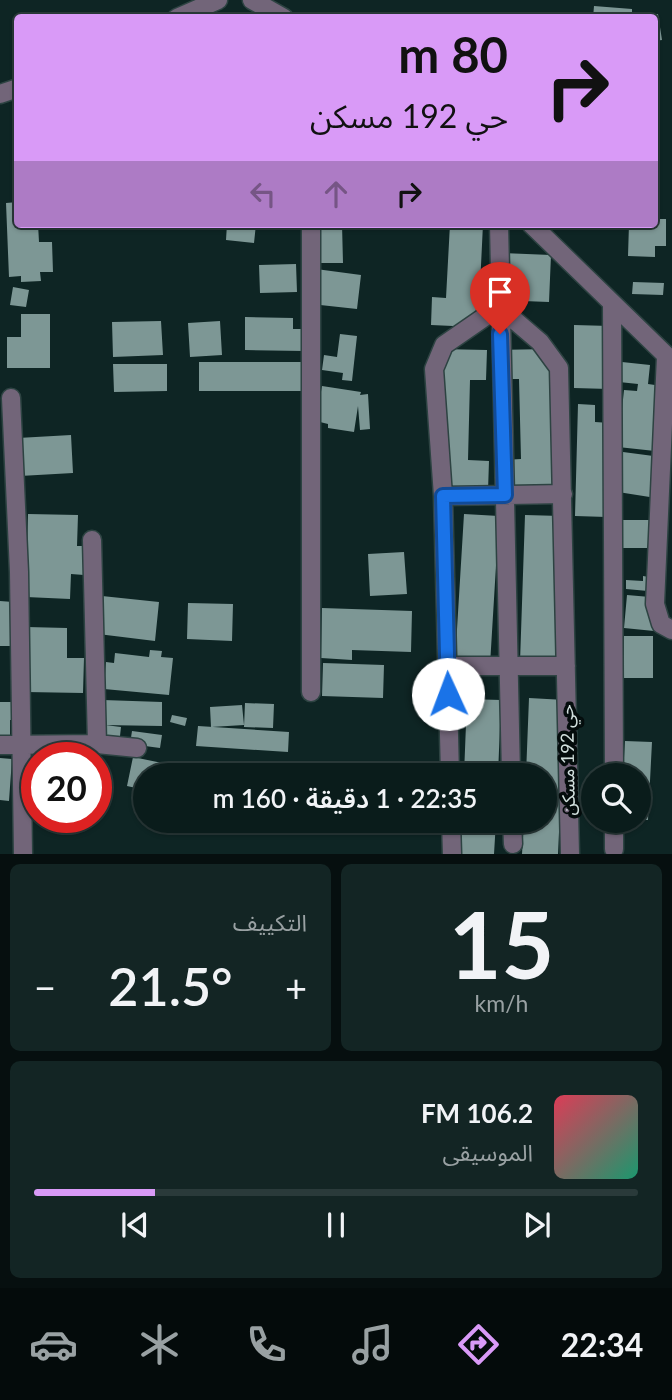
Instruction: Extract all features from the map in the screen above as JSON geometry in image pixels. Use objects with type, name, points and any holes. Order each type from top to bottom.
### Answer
[{"type":"street","points":[[179,10],[218,0]]},
{"type":"street","points":[[253,0],[277,14]]},
{"type":"street","points":[[311,228],[311,692]]},
{"type":"street","points":[[499,228],[511,763]]},
{"type":"street","points":[[535,228],[669,359],[656,604],[661,624],[672,630]]},
{"type":"street","points":[[612,304],[614,763]]},
{"type":"street","points":[[450,763],[443,496],[434,369],[444,345],[499,307]]},
{"type":"street","name":"حي 192 مسكن","points":[[499,307],[540,342],[559,368],[570,854]]},
{"type":"street","points":[[5,515],[6,397]]},
{"type":"street","points":[[6,397],[19,572],[23,854]]},
{"type":"street","points":[[443,496],[563,494]]},
{"type":"street","points":[[92,540],[97,742]]},
{"type":"street","points":[[447,666],[566,666]]},
{"type":"street","points":[[0,745],[20,746]]},
{"type":"street","points":[[112,746],[137,748]]},
{"type":"street","points":[[451,833],[452,854]]},
{"type":"street","points":[[513,833],[513,844]]},
{"type":"street","points":[[614,833],[614,849]]},
{"type":"building","points":[[594,6],[632,9],[632,14],[593,14]]},
{"type":"building","points":[[658,14],[662,40],[658,40]]},
{"type":"building","points":[[14,202],[14,228],[38,228],[39,242],[52,242],[53,272],[40,272],[41,281],[21,282],[21,276],[9,277],[6,203]]},
{"type":"building","points":[[658,219],[666,219],[666,246],[655,246],[655,257],[628,256],[629,228],[658,228]]},
{"type":"building","points":[[227,228],[256,228],[254,243],[226,240]]},
{"type":"building","points":[[313,228],[342,228],[343,263],[314,263]]},
{"type":"building","points":[[450,228],[483,228],[479,307],[476,307],[475,327],[431,325],[432,297],[446,298]]},
{"type":"building","points":[[503,253],[551,255],[549,302],[523,301],[523,283],[502,282]]},
{"type":"building","points":[[296,264],[297,292],[260,293],[259,265]]},
{"type":"building","points":[[316,269],[361,275],[357,309],[311,304]]},
{"type":"building","points":[[633,282],[664,283],[663,295],[632,294]]},
{"type":"building","points":[[13,287],[29,290],[26,307],[10,305]]},
{"type":"building","points":[[21,314],[50,314],[50,368],[7,368],[7,337],[21,337]]},
{"type":"building","points":[[245,317],[293,318],[293,329],[304,329],[304,351],[245,350]]},
{"type":"building","points":[[161,321],[163,355],[113,357],[112,322]]},
{"type":"building","points":[[220,321],[222,355],[190,357],[188,323]]},
{"type":"building","points":[[574,325],[610,326],[609,389],[574,388]]},
{"type":"building","points":[[340,334],[357,336],[352,381],[342,380],[343,373],[322,370],[324,355],[337,357]]},
{"type":"building","points":[[440,349],[487,350],[486,380],[470,380],[468,460],[489,461],[488,491],[435,489]]},
{"type":"building","points":[[551,349],[554,490],[503,491],[503,460],[521,459],[519,379],[502,379],[501,350]]},
{"type":"building","points":[[199,362],[305,362],[305,391],[199,391]]},
{"type":"building","points":[[622,362],[650,365],[648,384],[662,386],[655,451],[618,447],[624,390],[637,391],[638,384],[619,382]]},
{"type":"building","points":[[113,364],[167,364],[167,391],[114,392]]},
{"type":"building","points":[[322,386],[361,392],[360,395],[368,394],[370,429],[360,430],[358,406],[354,432],[328,428],[328,424],[316,421]]},
{"type":"building","points":[[578,404],[595,405],[595,422],[610,423],[607,517],[575,516]]},
{"type":"building","points":[[71,435],[73,473],[20,476],[18,438]]},
{"type":"building","points":[[623,452],[661,457],[656,498],[618,492]]},
{"type":"building","points":[[28,514],[78,515],[77,546],[85,546],[84,575],[71,574],[70,599],[26,597]]},
{"type":"building","points":[[464,514],[499,516],[490,665],[455,662]]},
{"type":"building","points":[[525,515],[561,516],[555,663],[520,662]]},
{"type":"building","points":[[621,520],[657,520],[658,548],[621,548]]},
{"type":"building","points":[[404,552],[407,594],[370,596],[368,554]]},
{"type":"building","points":[[643,576],[649,577],[648,591],[626,589],[626,580],[643,581]]},
{"type":"building","points":[[627,595],[650,597],[655,614],[654,631],[624,628]]},
{"type":"building","points":[[102,596],[159,602],[155,641],[98,634]]},
{"type":"building","points":[[0,601],[13,602],[10,646],[0,646]]},
{"type":"building","points":[[188,603],[233,604],[232,641],[187,639]]},
{"type":"building","points":[[322,608],[412,611],[411,652],[352,650],[352,660],[321,658]]},
{"type":"building","points":[[27,627],[67,628],[67,658],[84,658],[83,693],[26,692]]},
{"type":"building","points":[[624,636],[653,636],[653,678],[624,678]]},
{"type":"building","points":[[150,650],[162,651],[161,657],[173,658],[169,695],[104,689],[106,662],[114,663],[115,653],[149,657]]},
{"type":"building","points":[[323,663],[384,665],[383,698],[322,696]]},
{"type":"building","points":[[529,698],[565,700],[558,854],[522,854],[523,833],[557,833],[557,763],[526,763]]},
{"type":"building","points":[[467,699],[501,700],[498,763],[464,763]]},
{"type":"building","points":[[103,700],[162,702],[162,726],[103,725]]},
{"type":"building","points":[[0,702],[15,702],[15,720],[10,720],[10,739],[0,739]]},
{"type":"building","points":[[245,703],[274,704],[273,728],[244,727]]},
{"type":"building","points":[[242,705],[244,725],[211,727],[210,707]]},
{"type":"building","points":[[172,715],[187,718],[185,726],[170,722]]},
{"type":"building","points":[[105,725],[121,727],[119,745],[103,742]]},
{"type":"building","points":[[198,726],[289,732],[288,752],[196,746]]},
{"type":"building","points":[[132,731],[162,735],[160,748],[130,744]]},
{"type":"building","points":[[625,741],[652,742],[651,763],[624,763]]},
{"type":"building","points":[[133,757],[162,763],[133,763],[133,787],[127,786]]},
{"type":"building","points":[[0,758],[12,759],[9,801],[0,800]]},
{"type":"building","points":[[192,761],[226,761],[226,763]]},
{"type":"building","points":[[461,833],[495,833],[494,854],[460,854]]},
{"type":"route","points":[[448,694],[443,496],[505,495],[500,334]]}]
